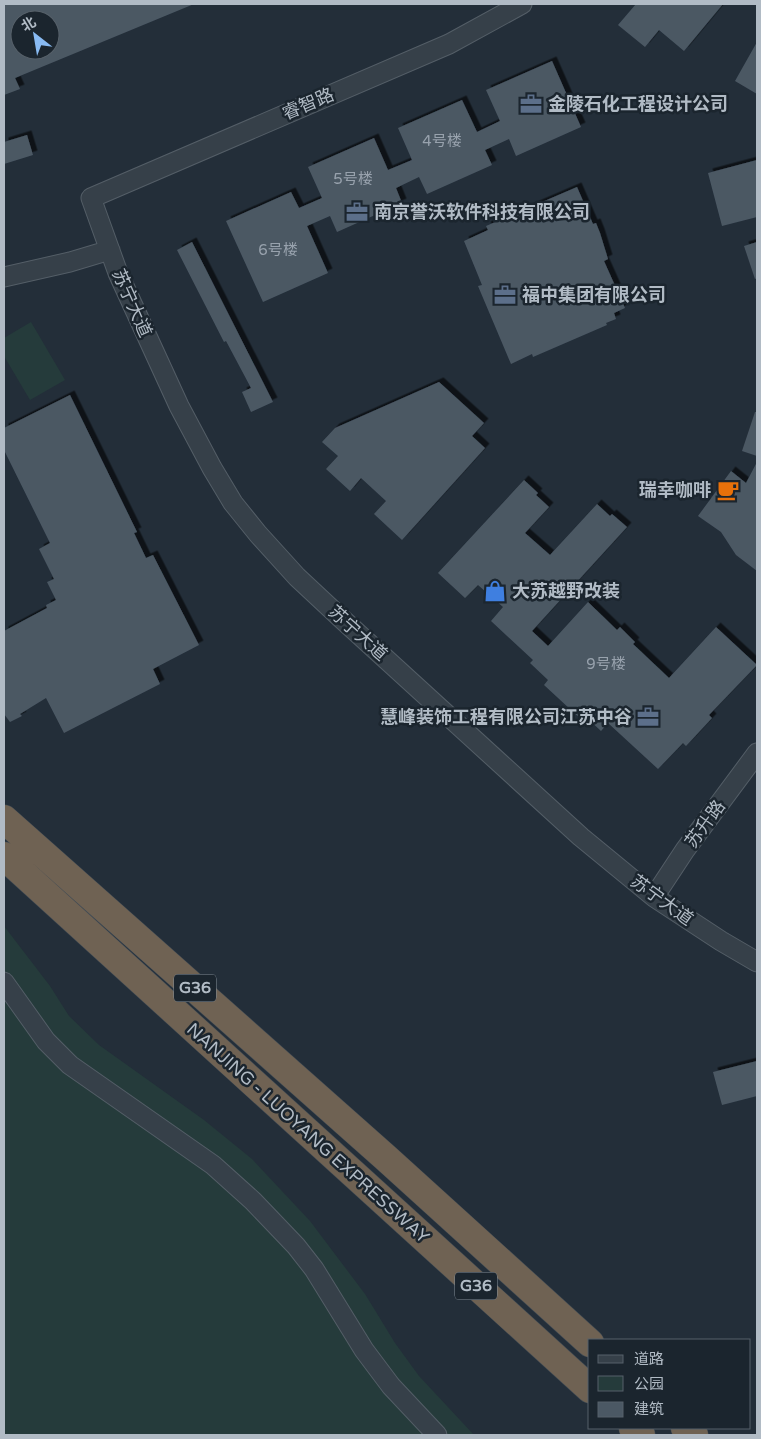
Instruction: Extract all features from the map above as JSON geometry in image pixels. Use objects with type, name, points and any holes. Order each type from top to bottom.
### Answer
[{"type":"highway","name":"NANJING - LUOYANG EXPRESSWAY","points":[[4,818],[372,1145],[588,1341]]},
{"type":"highway","name":"NANJING - LUOYANG EXPRESSWAY","points":[[4,856],[588,1387]]},
{"type":"street","name":"睿智路","points":[[91,198],[449,44],[522,4]]},
{"type":"street","name":"苏宁大道","points":[[91,198],[118,273],[192,431],[233,503],[258,534],[297,577],[581,837],[654,897],[757,962]]},
{"type":"street","points":[[4,276],[70,262],[110,250]]},
{"type":"street","name":"苏升路","points":[[654,897],[685,850],[757,753]]},
{"type":"street","points":[[4,982],[46,1041],[70,1065],[212,1165],[253,1201],[296,1246],[314,1269],[364,1350],[391,1386],[437,1435]]},
{"type":"green space","points":[[31,322],[65,380],[30,400],[4,356],[4,338]]},
{"type":"green space","points":[[4,926],[50,986],[69,1016],[99,1045],[204,1120],[252,1159],[310,1221],[365,1294],[395,1343],[419,1376],[474,1435],[4,1435]]},
{"type":"building","points":[[4,4],[194,4],[60,59],[60,10],[10,10],[10,60],[59,60],[15,78],[20,89],[4,95]]},
{"type":"building","points":[[636,4],[723,4],[684,51],[659,30],[645,47],[618,25]]},
{"type":"building","points":[[757,42],[757,94],[735,81]]},
{"type":"building","points":[[552,61],[581,127],[516,156],[509,139],[485,150],[492,165],[427,194],[419,177],[396,188],[402,203],[337,232],[330,216],[307,226],[328,273],[263,302],[226,221],[291,192],[299,208],[322,198],[308,167],[374,138],[388,170],[412,160],[398,128],[462,100],[477,132],[500,121],[486,90]]},
{"type":"building","points":[[27,135],[33,155],[4,164],[4,142]]},
{"type":"building","points":[[757,160],[757,217],[722,226],[708,173]]},
{"type":"building","points":[[577,187],[593,224],[596,223],[600,233],[608,259],[604,261],[625,308],[614,313],[616,319],[606,323],[607,325],[533,357],[532,354],[511,364],[478,286],[482,285],[464,241],[488,230],[486,226]]},
{"type":"building","points":[[192,242],[273,402],[251,412],[242,392],[251,388],[226,341],[224,342],[177,250]]},
{"type":"building","points":[[757,242],[757,278],[755,279],[744,246]]},
{"type":"building","points":[[439,382],[484,423],[472,436],[485,448],[402,540],[374,514],[386,501],[361,478],[350,491],[326,469],[338,456],[322,442],[335,428]]},
{"type":"building","points":[[70,395],[137,532],[134,533],[146,558],[153,555],[199,645],[153,669],[160,684],[64,733],[46,698],[20,714],[22,716],[10,722],[4,714],[4,631],[47,608],[46,605],[56,600],[47,582],[54,579],[39,549],[50,543],[4,450],[4,428]]},
{"type":"building","points":[[755,412],[757,412],[757,456],[742,451]]},
{"type":"building","points":[[757,462],[757,571],[736,555],[721,532],[698,516],[731,471],[746,483]]},
{"type":"building","points":[[524,480],[549,507],[525,533],[550,555],[597,504],[610,516],[612,514],[627,527],[532,631],[548,646],[588,602],[617,630],[620,627],[635,642],[633,644],[669,678],[716,627],[757,665],[709,715],[712,718],[686,746],[683,743],[658,769],[608,723],[601,731],[587,718],[584,722],[544,685],[548,680],[530,663],[533,660],[491,621],[503,607],[478,585],[465,598],[438,573]]},
{"type":"building","points":[[757,1061],[757,1096],[722,1105],[713,1072]]},
{"type":"place","name":"金陵石化工程设计公司","points":[[531,104]]},
{"type":"place","name":"南京誉沃软件科技有限公司","points":[[357,212]]},
{"type":"place","name":"福中集团有限公司","points":[[505,295]]},
{"type":"place","name":"瑞幸咖啡","points":[[728,490]]},
{"type":"place","name":"大苏越野改装","points":[[495,591]]},
{"type":"place","name":"慧峰装饰工程有限公司江苏中谷","points":[[648,717]]}]
